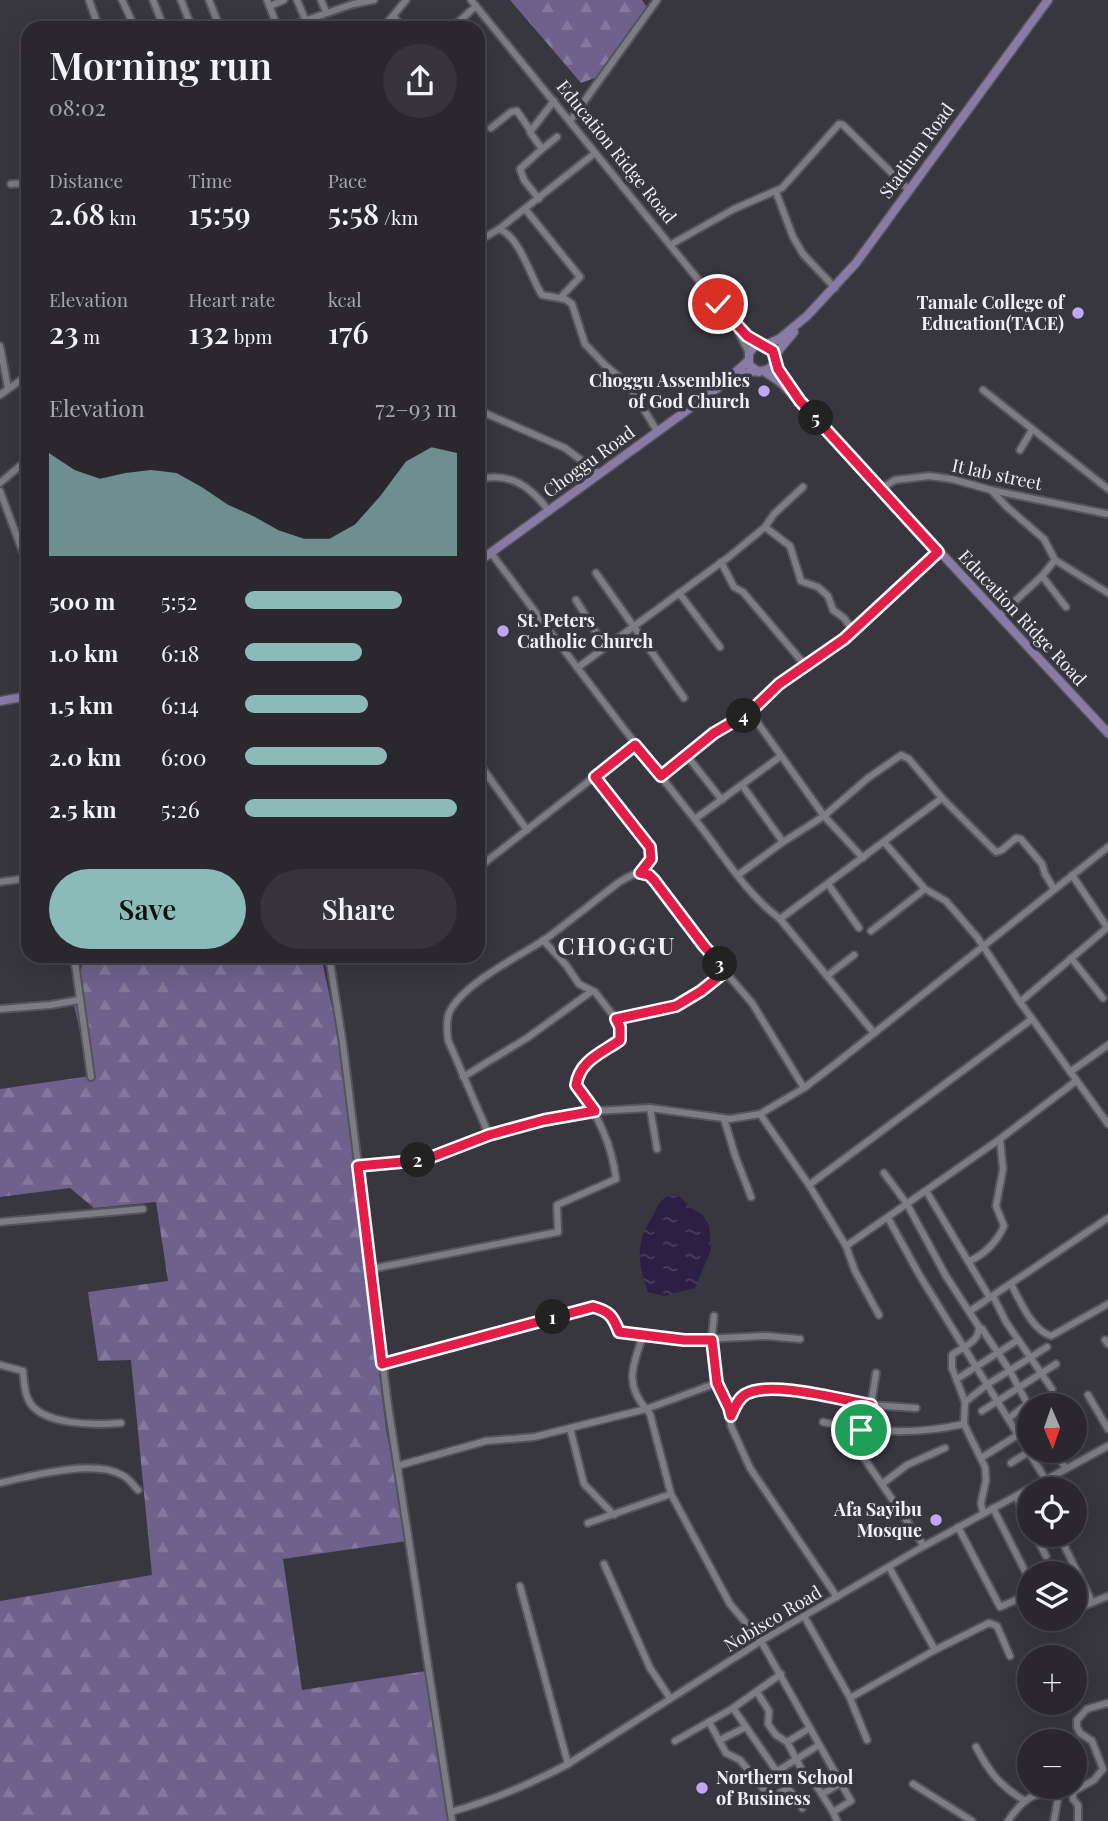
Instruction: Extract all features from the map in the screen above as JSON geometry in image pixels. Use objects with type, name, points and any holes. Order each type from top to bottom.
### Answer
[{"type":"main road","name":"Stadium Road","points":[[764,345],[774,342],[807,316],[856,263],[1048,0]]},
{"type":"main road","name":"Stadium Road","points":[[776,358],[807,316]]},
{"type":"main road","points":[[764,345],[770,347],[776,358],[774,365],[762,372],[752,368],[748,357],[754,346],[764,345]]},
{"type":"main road","name":"Choggu Road","points":[[719,387],[748,357]]},
{"type":"main road","name":"Education Ridge Road","points":[[776,358],[781,374],[800,401],[1108,733]]},
{"type":"main road","name":"Choggu Road","points":[[485,557],[719,387],[748,372],[762,372]]},
{"type":"main road","name":"Education Ridge Road","points":[[762,372],[800,401]]},
{"type":"main road","points":[[0,701],[21,697]]},
{"type":"street","points":[[89,0],[96,21]]},
{"type":"street","points":[[122,0],[132,21]]},
{"type":"street","points":[[153,0],[161,21]]},
{"type":"street","points":[[181,0],[189,21]]},
{"type":"street","points":[[209,0],[217,21]]},
{"type":"street","points":[[277,21],[268,3],[284,0]]},
{"type":"street","points":[[297,0],[309,21]]},
{"type":"street","points":[[321,0],[326,12]]},
{"type":"street","points":[[313,21],[326,12],[374,0]]},
{"type":"street","points":[[389,21],[406,0]]},
{"type":"street","points":[[570,121],[657,0]]},
{"type":"street","points":[[458,21],[474,3]]},
{"type":"street","name":"Education Ridge Road","points":[[474,3],[735,325],[752,341],[764,345]]},
{"type":"street","points":[[393,16],[397,21]]},
{"type":"street","points":[[530,130],[554,102]]},
{"type":"street","points":[[491,128],[511,112],[517,111],[542,149]]},
{"type":"street","name":"Stadium Road","points":[[776,192],[834,127],[841,123],[909,190]]},
{"type":"street","points":[[539,199],[524,180],[520,169],[557,137]]},
{"type":"street","points":[[485,236],[526,210],[595,153]]},
{"type":"street","points":[[11,184],[21,183]]},
{"type":"street","points":[[670,244],[734,209],[776,192],[793,237],[803,254],[835,288]]},
{"type":"street","points":[[526,210],[580,277],[560,298]]},
{"type":"street","points":[[499,229],[514,241],[542,295],[565,299],[572,304],[585,344],[629,385],[657,431]]},
{"type":"street","name":"Education Ridge Road","points":[[735,325],[748,357]]},
{"type":"street","points":[[0,346],[8,388]]},
{"type":"street","points":[[0,394],[21,380]]},
{"type":"street","points":[[983,390],[1108,489]]},
{"type":"street","points":[[485,413],[565,448],[598,473]]},
{"type":"street","points":[[1020,450],[1031,430]]},
{"type":"street","points":[[0,482],[21,465]]},
{"type":"street","name":"It lab street","points":[[882,488],[895,480],[929,476],[1108,514]]},
{"type":"street","points":[[485,479],[500,478],[523,485],[538,496],[549,511]]},
{"type":"street","points":[[577,668],[765,527],[774,513],[803,486]]},
{"type":"street","points":[[991,490],[1044,539],[1055,560],[1108,593]]},
{"type":"street","points":[[0,491],[21,548]]},
{"type":"street","points":[[765,527],[790,546],[801,581],[818,587],[828,596],[833,610],[844,618],[853,631]]},
{"type":"street","points":[[661,776],[714,733],[750,712],[779,684],[853,631],[938,552]]},
{"type":"street","points":[[491,553],[635,745],[738,875],[780,919],[874,1033]]},
{"type":"street","points":[[999,616],[1042,576],[1055,560]]},
{"type":"street","points":[[721,562],[734,587],[743,592],[805,665]]},
{"type":"street","points":[[596,573],[684,698]]},
{"type":"street","points":[[1042,576],[1066,607]]},
{"type":"street","points":[[679,593],[720,647]]},
{"type":"street","points":[[576,600],[605,647]]},
{"type":"street","points":[[750,712],[824,816],[863,858]]},
{"type":"street","points":[[485,863],[635,745]]},
{"type":"street","points":[[687,755],[722,800]]},
{"type":"street","points":[[738,875],[824,816],[868,778],[901,755],[909,759],[942,798],[996,852],[1018,838],[1042,864],[1054,889]]},
{"type":"street","points":[[695,819],[781,756]]},
{"type":"street","points":[[485,772],[527,830]]},
{"type":"street","points":[[485,778],[489,777]]},
{"type":"street","points":[[595,777],[650,847],[651,859],[640,873]]},
{"type":"street","points":[[742,785],[783,842]]},
{"type":"street","points":[[780,919],[942,798]]},
{"type":"street","points":[[884,842],[925,889],[951,905],[977,937],[982,948],[1107,1122]]},
{"type":"street","points":[[358,1166],[424,1160],[489,1135],[544,1120],[595,1111],[650,1108],[724,1119],[760,1114],[804,1088],[1108,847]]},
{"type":"street","points":[[489,1135],[448,1040],[449,1013],[470,989],[510,959],[543,940],[630,875],[640,873],[649,875],[654,880],[752,1003],[804,1088]]},
{"type":"street","points":[[1020,1002],[1108,927],[1072,875]]},
{"type":"street","points":[[0,882],[21,879]]},
{"type":"street","points":[[828,884],[859,928]]},
{"type":"street","points":[[871,931],[925,889]]},
{"type":"street","points":[[371,1269],[558,1233],[557,1205],[616,1179],[607,1139],[595,1111],[576,1085],[581,1069],[597,1054],[620,1040],[620,1027],[592,991],[579,984],[543,940]]},
{"type":"street","points":[[828,976],[853,956]]},
{"type":"street","points":[[1071,958],[1103,998]]},
{"type":"street","points":[[75,963],[91,1077]]},
{"type":"street","points":[[331,963],[382,1364],[452,1821]]},
{"type":"street","points":[[616,1019],[676,1006],[726,971]]},
{"type":"street","points":[[463,1077],[527,1038],[592,991]]},
{"type":"street","points":[[0,1009],[79,1000]]},
{"type":"street","points":[[810,1185],[1032,1019]]},
{"type":"street","points":[[1070,1072],[1108,1045]]},
{"type":"street","points":[[846,1246],[1000,1139],[1076,1081]]},
{"type":"street","points":[[650,1108],[657,1149]]},
{"type":"street","points":[[760,1114],[810,1185],[846,1246],[855,1271],[879,1315]]},
{"type":"street","points":[[724,1119],[751,1197]]},
{"type":"street","points":[[970,1261],[981,1256],[993,1245],[1004,1226],[996,1206],[1003,1169],[1000,1139]]},
{"type":"street","points":[[884,1173],[907,1204],[946,1276],[1010,1371],[1020,1393]]},
{"type":"street","points":[[928,1194],[1017,1340],[1052,1389]]},
{"type":"street","points":[[0,1222],[143,1209]]},
{"type":"street","points":[[888,1218],[920,1276],[1017,1431]]},
{"type":"street","points":[[970,1311],[1108,1218]]},
{"type":"street","points":[[1011,1284],[1026,1311],[1043,1333],[1051,1336],[1108,1304]]},
{"type":"street","points":[[382,1364],[593,1307],[607,1310],[619,1332],[684,1340],[765,1336],[800,1339]]},
{"type":"street","points":[[714,1316],[712,1340],[717,1383],[729,1408],[731,1426],[750,1468],[836,1597]]},
{"type":"street","points":[[979,1327],[978,1336],[952,1354],[951,1368],[965,1402],[964,1424],[985,1467],[986,1480],[981,1503],[983,1513]]},
{"type":"street","points":[[643,1335],[632,1365],[631,1376],[640,1402],[650,1414],[671,1494],[730,1604],[761,1641],[851,1801],[833,1812]]},
{"type":"street","points":[[960,1377],[1017,1340]]},
{"type":"street","points":[[965,1402],[988,1384],[1047,1347]]},
{"type":"street","points":[[982,1411],[1056,1364]]},
{"type":"street","points":[[0,1365],[23,1371],[28,1401],[38,1412],[92,1424],[121,1423]]},
{"type":"street","points":[[876,1373],[871,1405],[861,1430],[864,1458],[925,1546]]},
{"type":"street","points":[[397,1466],[486,1441],[534,1437],[646,1409],[717,1383]]},
{"type":"street","points":[[731,1416],[740,1398],[758,1390],[788,1390],[871,1405],[916,1408]]},
{"type":"street","points":[[1088,1395],[1108,1429]]},
{"type":"street","points":[[1009,1418],[1017,1413]]},
{"type":"street","points":[[822,1422],[861,1430],[919,1432],[964,1424]]},
{"type":"street","points":[[570,1427],[584,1484],[614,1515]]},
{"type":"street","points":[[981,1458],[1017,1435]]},
{"type":"street","name":"Nobisco Road","points":[[1051,1477],[1108,1446]]},
{"type":"street","points":[[882,1484],[907,1465],[944,1448]]},
{"type":"street","points":[[1011,1463],[1017,1459]]},
{"type":"street","points":[[1062,1463],[1066,1469]]},
{"type":"street","points":[[0,1483],[46,1473],[85,1469],[121,1473],[138,1490]]},
{"type":"street","points":[[587,1523],[671,1494]]},
{"type":"street","name":"Nobisco Road","points":[[451,1812],[482,1803],[539,1780],[568,1764],[761,1641],[1016,1496]]},
{"type":"street","points":[[993,1508],[1020,1561]]},
{"type":"street","points":[[958,1527],[1000,1607],[1017,1599]]},
{"type":"street","points":[[1041,1547],[1046,1556]]},
{"type":"street","points":[[1065,1547],[1092,1602]]},
{"type":"street","points":[[604,1564],[650,1668],[670,1698]]},
{"type":"street","points":[[889,1567],[935,1650]]},
{"type":"street","points":[[520,1586],[568,1764]]},
{"type":"street","points":[[1087,1604],[1108,1596]]},
{"type":"street","points":[[804,1616],[850,1698],[867,1740]]},
{"type":"street","points":[[850,1698],[989,1623],[994,1623],[1010,1656]]},
{"type":"street","points":[[675,1741],[757,1692],[781,1674]]},
{"type":"street","points":[[757,1692],[769,1711],[768,1724],[776,1735],[787,1742],[837,1821]]},
{"type":"street","points":[[1087,1784],[1105,1768],[1092,1741],[1080,1733],[1077,1720],[1087,1709],[1108,1703]]},
{"type":"street","points":[[733,1707],[802,1808]]},
{"type":"street","points":[[709,1722],[726,1753],[740,1760],[771,1798],[788,1788]]},
{"type":"street","points":[[720,1740],[746,1727]]},
{"type":"street","points":[[787,1742],[810,1728]]},
{"type":"street","points":[[776,1772],[819,1745]]},
{"type":"street","points":[[976,1747],[990,1774],[1006,1790],[1025,1801]]},
{"type":"street","points":[[822,1794],[841,1783]]},
{"type":"street","points":[[913,1784],[972,1821]]},
{"type":"street","points":[[1008,1821],[1028,1799]]},
{"type":"street","points":[[1054,1821],[1058,1799]]},
{"type":"street","points":[[1073,1799],[1078,1805],[1078,1821]]},
{"type":"green space","points":[[510,0],[642,0],[648,9],[603,75],[581,83]]},
{"type":"green space","points":[[82,963],[323,963],[338,1035],[386,1429],[407,1541],[283,1559],[302,1690],[426,1671],[448,1821],[0,1821],[0,1601],[152,1575],[131,1360],[98,1361],[88,1292],[168,1281],[156,1202],[94,1208],[70,1188],[0,1197],[0,1089],[90,1076],[74,1005]]},
{"type":"water","points":[[677,1194],[703,1215],[709,1226],[711,1250],[695,1288],[665,1296],[648,1292],[640,1263],[640,1246],[660,1202]]},
{"type":"place","name":"Tamale College of Education(TACE)","points":[[1078,313]]},
{"type":"place","name":"Choggu Assemblies of God Church","points":[[764,391]]},
{"type":"place","name":"St. Peters Catholic Church","points":[[503,631]]},
{"type":"place","name":"Afa Sayibu Mosque","points":[[936,1520]]},
{"type":"place","name":"Northern School of Business","points":[[702,1788]]},
{"type":"district","name":"CHOGGU","points":[[617,947]]},
{"type":"route","points":[[718,304],[752,341],[770,347],[778,369],[800,401],[888,494],[938,552],[844,639],[779,684],[750,712],[714,733],[661,776],[635,745],[595,777],[650,847],[651,859],[640,873],[649,875],[654,880],[726,971],[690,999],[676,1006],[616,1019],[620,1027],[620,1040],[597,1054],[581,1069],[578,1076],[576,1085],[595,1111],[544,1120],[489,1135],[424,1160],[358,1166],[378,1333],[382,1364],[593,1307],[607,1310],[619,1332],[667,1339],[712,1340],[717,1383],[731,1416],[740,1398],[747,1393],[758,1390],[788,1390],[871,1405],[861,1430]]}]
